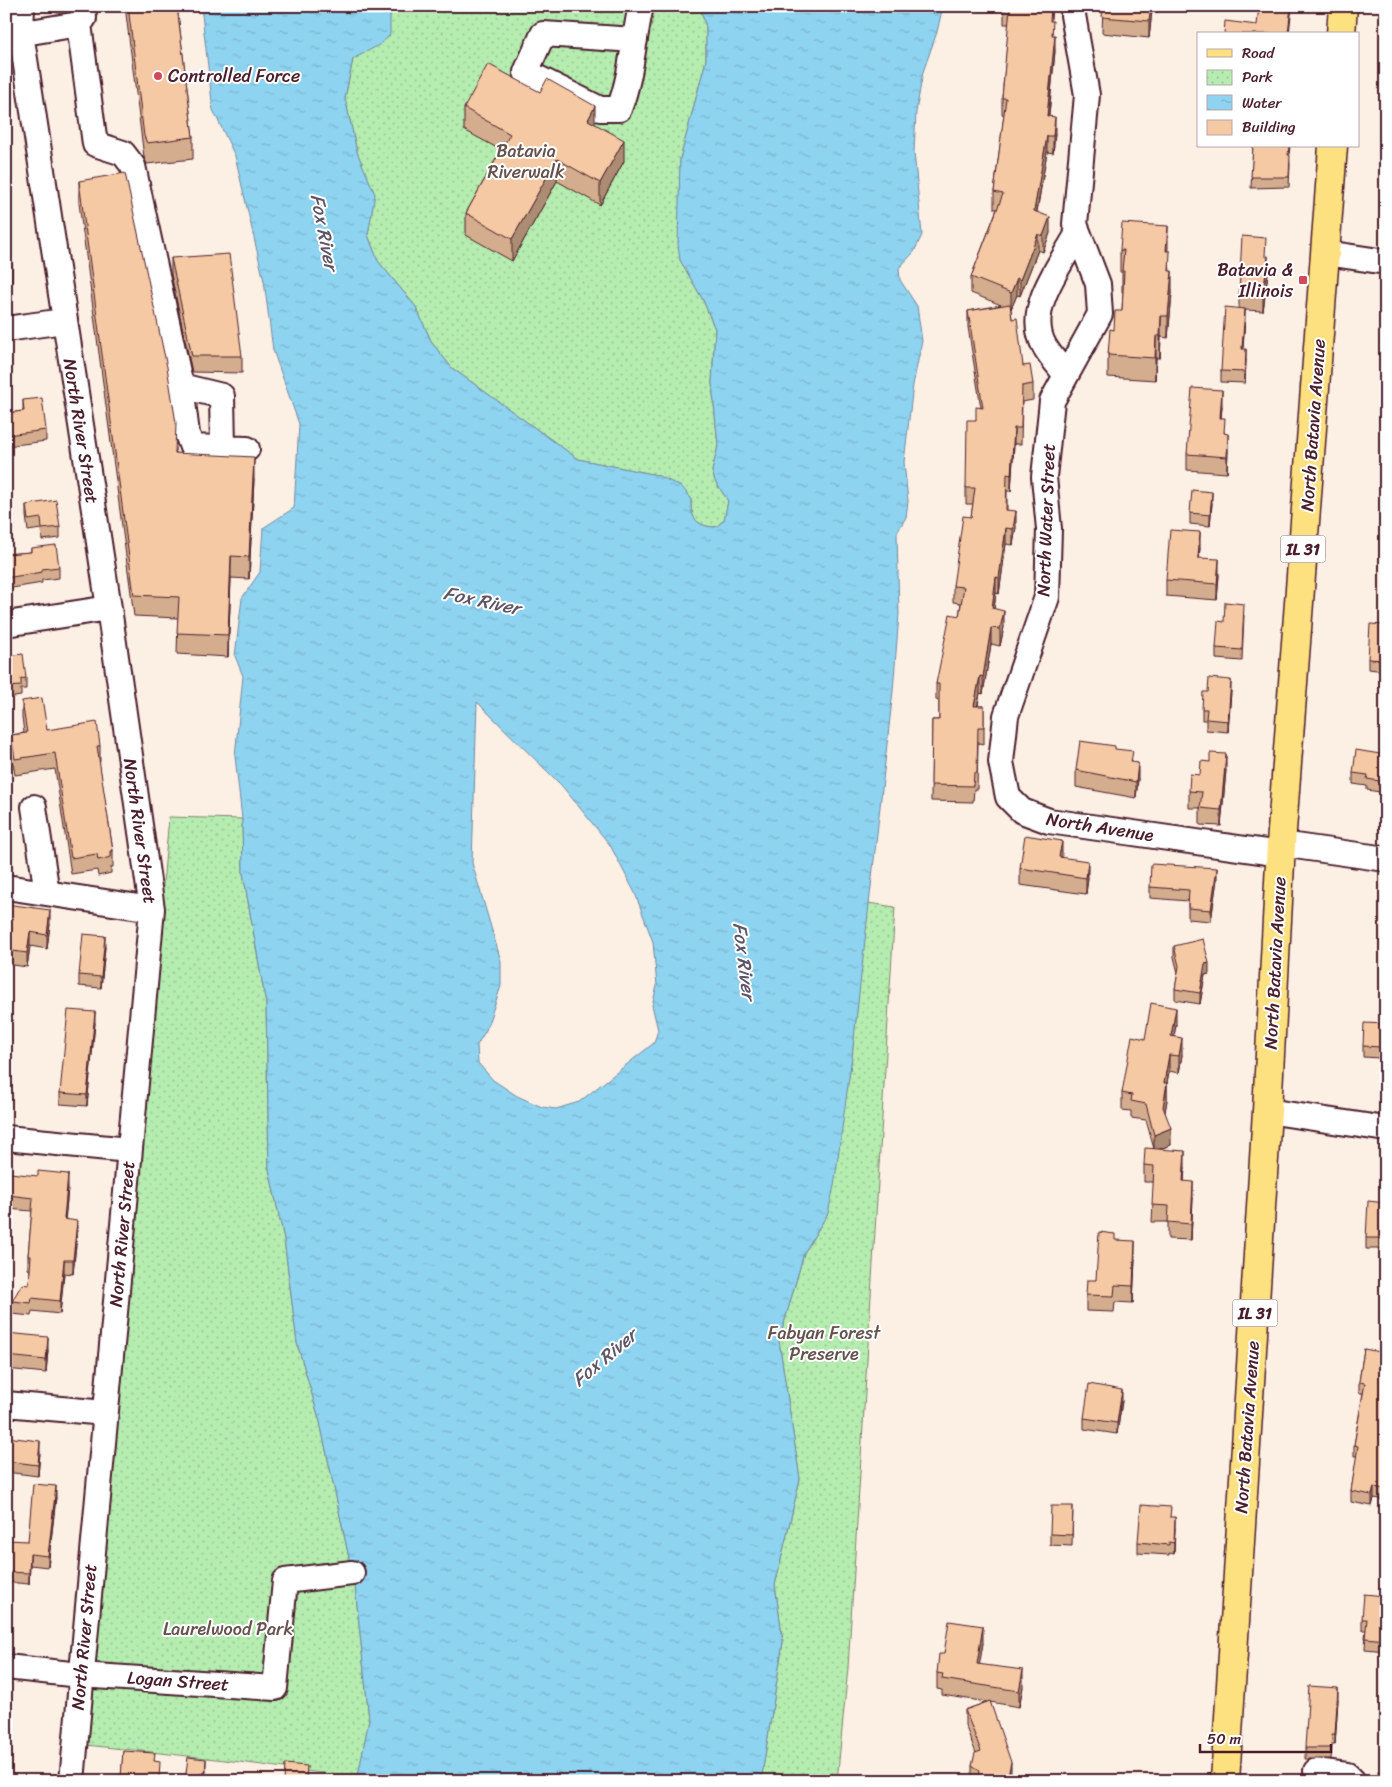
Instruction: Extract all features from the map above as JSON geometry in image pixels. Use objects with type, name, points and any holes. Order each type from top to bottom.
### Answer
[{"type":"main road","points":[[1341,32],[1343,6]]},
{"type":"main road","name":"North Batavia Avenue","points":[[1225,1781],[1267,1111],[1281,849],[1333,148]]},
{"type":"street","name":"North River Street","points":[[22,6],[14,35],[64,321],[109,608],[152,909],[80,1675],[72,1781]]},
{"type":"street","points":[[635,40],[543,34],[526,72],[600,109],[619,109],[627,88],[635,40],[640,6]]},
{"type":"street","name":"North Water Street","points":[[1006,716],[1046,597],[1049,528],[1044,477],[1052,401],[1100,314],[1098,284],[1075,224],[1087,95],[1073,15],[1074,6]]},
{"type":"street","points":[[14,35],[81,15],[96,144],[123,153],[133,166],[181,386],[188,434],[192,447],[247,449]]},
{"type":"street","points":[[1066,375],[1044,347],[1038,327],[1038,317],[1048,287],[1078,233]]},
{"type":"street","points":[[1326,253],[1386,262]]},
{"type":"street","points":[[6,329],[64,321]]},
{"type":"street","points":[[181,386],[222,396],[223,448]]},
{"type":"street","points":[[6,624],[109,608]]},
{"type":"street","name":"North Avenue","points":[[1006,716],[1001,762],[1008,797],[1022,811],[1049,821],[1281,849],[1386,859]]},
{"type":"street","points":[[34,806],[47,893]]},
{"type":"street","points":[[6,887],[152,909]]},
{"type":"street","points":[[1267,1111],[1386,1128]]},
{"type":"street","points":[[6,1138],[129,1150]]},
{"type":"street","points":[[6,1404],[106,1413]]},
{"type":"street","name":"Logan Street","points":[[6,1668],[275,1688],[285,1581],[352,1573]]},
{"type":"street","points":[[1316,1771],[1347,1775],[1353,1781]]},
{"type":"green space","name":"Batavia Riverwalk","points":[[390,6],[694,6],[701,11],[706,27],[706,60],[680,159],[680,260],[703,300],[715,329],[712,383],[718,446],[712,471],[715,481],[728,501],[724,520],[716,527],[709,527],[699,523],[693,516],[691,498],[657,475],[578,459],[452,368],[432,343],[416,307],[378,261],[368,235],[374,194],[357,152],[345,98],[353,59],[382,40],[388,27]]},
{"type":"green space","name":"Laurelwood Park","points":[[169,817],[242,819],[243,873],[266,1004],[269,1169],[284,1239],[297,1343],[320,1422],[355,1586],[369,1719],[358,1778],[225,1760],[86,1745]]},
{"type":"green space","name":"Fabyan Forest Preserve","points":[[868,903],[895,907],[848,1668],[837,1781],[761,1781],[783,1642],[775,1585],[800,1479],[779,1341],[804,1253],[828,1213],[852,1056]]},
{"type":"water","name":"Fox River","points":[[201,6],[390,6],[390,35],[381,44],[353,59],[345,98],[357,152],[375,194],[368,235],[378,261],[416,307],[432,343],[452,368],[578,459],[657,475],[682,487],[691,498],[693,516],[696,520],[709,527],[716,527],[724,520],[728,501],[715,481],[712,471],[718,446],[712,383],[715,329],[703,300],[680,260],[678,244],[680,159],[706,60],[706,27],[701,11],[694,6],[943,6],[937,32],[923,72],[916,112],[914,152],[922,235],[914,252],[899,268],[900,280],[917,306],[922,341],[913,385],[904,462],[908,501],[906,517],[897,533],[899,614],[893,691],[852,1056],[834,1186],[828,1213],[804,1253],[779,1341],[800,1479],[775,1585],[783,1642],[761,1781],[357,1781],[369,1719],[355,1586],[320,1422],[297,1343],[284,1239],[269,1169],[266,1004],[243,873],[242,819],[235,756],[243,676],[235,656],[242,598],[260,572],[263,528],[294,508],[299,424],[273,350],[264,281],[235,156],[213,110]],"holes":[[[477,702],[562,786],[610,845],[635,893],[653,942],[657,986],[652,1005],[658,1030],[654,1043],[579,1102],[556,1109],[542,1107],[517,1096],[493,1080],[478,1063],[477,1045],[486,1030],[501,986],[501,961],[472,863]]]},
{"type":"building","points":[[128,6],[177,6],[193,137],[147,143],[144,136]]},
{"type":"building","points":[[1004,6],[1051,6],[1050,21],[1053,21],[1052,35],[1055,35],[1047,116],[1055,117],[1053,136],[1047,136],[1034,211],[1050,217],[1043,236],[1038,234],[1020,280],[1017,278],[1011,293],[971,277],[1003,194],[994,192],[1006,98],[1002,98],[1010,7]]},
{"type":"building","points":[[1103,6],[1151,6],[1149,21],[1102,17]]},
{"type":"building","points":[[1259,6],[1291,6],[1288,32],[1224,32],[1225,21],[1257,25]]},
{"type":"building","points":[[488,64],[540,92],[547,79],[595,106],[588,120],[624,140],[600,183],[557,159],[512,239],[466,213],[510,134],[464,108]]},
{"type":"building","points":[[1253,148],[1289,148],[1289,177],[1251,177]]},
{"type":"building","points":[[125,173],[167,367],[176,423],[175,453],[254,457],[249,557],[231,556],[228,635],[177,633],[179,597],[134,595],[79,181]]},
{"type":"building","points":[[6,221],[12,266],[6,267]]},
{"type":"building","points":[[1122,223],[1168,226],[1166,251],[1170,251],[1169,271],[1172,271],[1168,316],[1161,316],[1160,336],[1156,336],[1155,358],[1108,355],[1110,329],[1114,330],[1115,311],[1122,311],[1124,250],[1120,250]]},
{"type":"building","points":[[1242,236],[1266,238],[1265,256],[1268,256],[1263,295],[1239,294]]},
{"type":"building","points":[[229,254],[242,356],[192,356],[171,258]]},
{"type":"building","points":[[1010,304],[1012,319],[1017,318],[1023,366],[1030,365],[1033,384],[1022,386],[1021,428],[1014,428],[1011,475],[1007,474],[1006,510],[1016,511],[1013,529],[1006,528],[999,578],[996,577],[992,608],[1004,611],[1000,629],[991,628],[983,677],[980,676],[974,706],[984,706],[984,727],[978,727],[977,773],[974,773],[973,786],[931,785],[932,720],[939,720],[939,684],[936,684],[950,614],[959,616],[964,587],[953,586],[963,516],[971,517],[975,488],[966,488],[967,420],[976,420],[976,407],[983,408],[968,311]]},
{"type":"building","points":[[1225,307],[1245,309],[1242,349],[1246,349],[1245,372],[1221,371]]},
{"type":"building","points":[[1192,388],[1222,390],[1220,418],[1225,418],[1224,433],[1228,434],[1227,457],[1187,454]]},
{"type":"building","points":[[42,398],[46,430],[7,435],[6,413],[24,411],[23,400]]},
{"type":"building","points":[[1192,490],[1212,492],[1210,515],[1190,513]]},
{"type":"building","points":[[56,500],[60,527],[42,529],[41,518],[28,520],[26,505]]},
{"type":"building","points":[[1170,530],[1200,532],[1198,558],[1219,559],[1217,584],[1166,580]]},
{"type":"building","points":[[56,545],[59,567],[6,578],[6,554],[31,552],[31,548]]},
{"type":"building","points":[[1225,602],[1244,604],[1242,650],[1216,648],[1218,621],[1224,622]]},
{"type":"building","points":[[1370,624],[1386,625],[1386,660],[1368,659]]},
{"type":"building","points":[[23,654],[26,678],[21,679],[21,686],[6,687],[6,656]]},
{"type":"building","points":[[1209,678],[1231,680],[1228,721],[1206,719],[1207,709],[1202,709],[1203,692],[1208,692]]},
{"type":"building","points":[[42,698],[47,730],[97,722],[100,746],[97,746],[113,851],[111,851],[111,857],[98,860],[97,854],[71,858],[55,753],[15,759],[11,735],[27,733],[22,701]]},
{"type":"building","points":[[1080,741],[1115,746],[1115,749],[1133,751],[1131,762],[1138,763],[1136,782],[1076,770]]},
{"type":"building","points":[[1356,750],[1386,755],[1386,782],[1367,779],[1368,775],[1353,773]]},
{"type":"building","points":[[1210,753],[1226,754],[1221,810],[1200,808],[1202,792],[1189,791],[1190,774],[1200,775],[1201,761],[1210,762]]},
{"type":"building","points":[[6,827],[11,827],[10,845],[6,845]]},
{"type":"building","points":[[1025,835],[1062,841],[1059,857],[1088,861],[1086,878],[1020,868]]},
{"type":"building","points":[[1151,864],[1217,868],[1211,910],[1188,908],[1189,890],[1150,887]]},
{"type":"building","points":[[6,904],[50,910],[47,935],[30,932],[27,953],[6,950]]},
{"type":"building","points":[[83,934],[105,936],[101,977],[79,975]]},
{"type":"building","points":[[1203,939],[1209,963],[1205,964],[1200,993],[1175,989],[1179,966],[1174,946]]},
{"type":"building","points":[[1151,1003],[1176,1008],[1171,1036],[1182,1038],[1179,1056],[1169,1055],[1164,1083],[1167,1083],[1163,1107],[1171,1128],[1154,1135],[1146,1104],[1131,1101],[1132,1095],[1122,1093],[1132,1036],[1145,1039]]},
{"type":"building","points":[[68,1010],[95,1012],[87,1095],[60,1093]]},
{"type":"building","points":[[1364,1023],[1386,1024],[1386,1057],[1380,1057],[1381,1047],[1363,1046]]},
{"type":"building","points":[[1145,1148],[1185,1151],[1183,1181],[1193,1182],[1191,1224],[1168,1222],[1169,1206],[1152,1205],[1154,1166],[1144,1165]]},
{"type":"building","points":[[38,1171],[68,1174],[64,1219],[77,1221],[73,1260],[64,1260],[60,1301],[32,1298],[31,1303],[12,1301],[22,1284],[29,1285],[31,1256],[28,1256],[33,1198],[8,1195],[10,1173],[38,1176]]},
{"type":"building","points":[[1368,1201],[1386,1203],[1386,1238],[1366,1238]]},
{"type":"building","points":[[1099,1232],[1115,1234],[1115,1240],[1135,1241],[1133,1286],[1115,1285],[1114,1296],[1086,1295],[1087,1280],[1096,1280]]},
{"type":"building","points":[[6,1294],[8,1294],[6,1316]]},
{"type":"building","points":[[6,1333],[48,1337],[46,1360],[6,1356]]},
{"type":"building","points":[[1364,1349],[1386,1353],[1386,1409],[1383,1427],[1386,1427],[1386,1479],[1384,1489],[1374,1487],[1372,1495],[1351,1491],[1358,1446],[1354,1445],[1365,1383],[1359,1382]]},
{"type":"building","points":[[1089,1384],[1122,1390],[1117,1423],[1084,1418]]},
{"type":"building","points":[[6,1437],[40,1441],[38,1465],[6,1461]]},
{"type":"building","points":[[33,1484],[56,1486],[48,1556],[30,1554],[29,1573],[6,1572],[8,1540],[28,1541]]},
{"type":"building","points":[[1141,1505],[1171,1507],[1170,1517],[1175,1517],[1174,1543],[1169,1542],[1169,1545],[1138,1542]]},
{"type":"building","points":[[1051,1506],[1073,1506],[1072,1535],[1050,1534]]},
{"type":"building","points":[[1386,1588],[1386,1640],[1365,1638],[1367,1619],[1362,1619],[1364,1594],[1385,1596]]},
{"type":"building","points":[[949,1621],[983,1626],[977,1664],[1023,1670],[1019,1691],[942,1679],[943,1674],[937,1673],[939,1654],[944,1654]]},
{"type":"building","points":[[1309,1686],[1338,1688],[1335,1734],[1332,1734],[1331,1748],[1305,1748]]},
{"type":"building","points":[[990,1701],[1011,1762],[1007,1781],[978,1781],[980,1771],[972,1766],[975,1753],[981,1751],[965,1710]]},
{"type":"building","points":[[123,1751],[155,1753],[154,1761],[160,1762],[159,1779],[121,1777]]},
{"type":"building","points":[[188,1757],[206,1759],[205,1773],[201,1773],[200,1781],[185,1781]]},
{"type":"building","points":[[285,1764],[307,1766],[306,1781],[284,1781]]},
{"type":"building","points":[[1378,1771],[1386,1772],[1386,1781],[1377,1781]]},
{"type":"place","name":"Controlled Force","points":[[158,76]]},
{"type":"place","name":"Batavia & Illinois","points":[[1303,280]]}]
